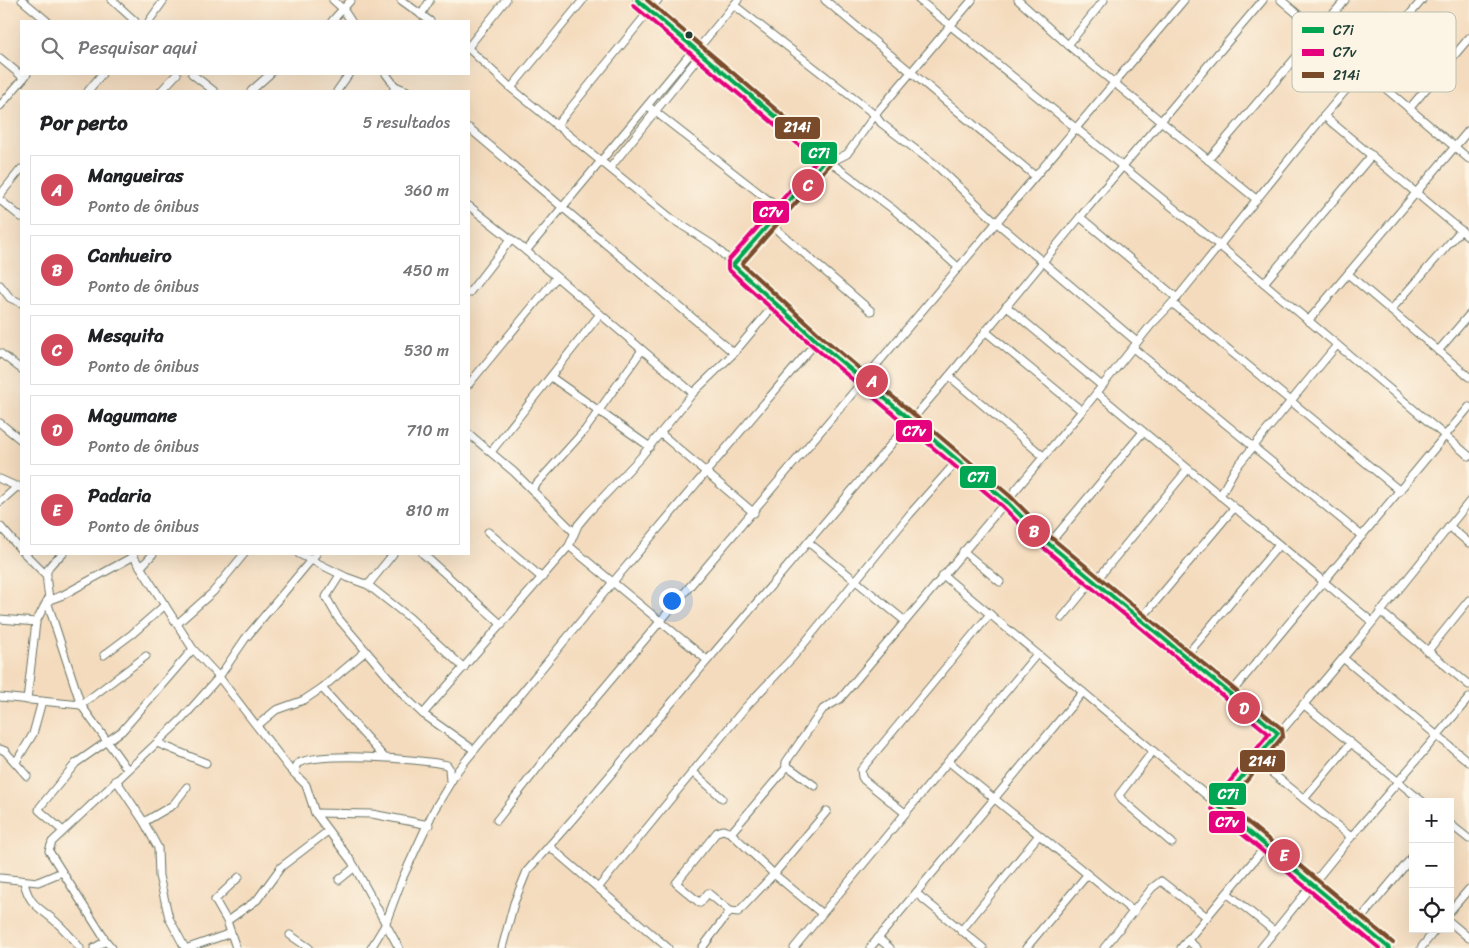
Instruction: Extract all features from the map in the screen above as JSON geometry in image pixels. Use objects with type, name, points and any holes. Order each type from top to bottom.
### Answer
[{"type":"street","points":[[22,0],[46,20]]},
{"type":"street","points":[[112,0],[134,20]]},
{"type":"street","points":[[150,20],[164,0]]},
{"type":"street","points":[[333,0],[344,9],[350,20]]},
{"type":"street","points":[[333,20],[351,0]]},
{"type":"street","points":[[401,0],[428,20]]},
{"type":"street","points":[[421,15],[430,0]]},
{"type":"street","points":[[470,47],[506,0]]},
{"type":"street","points":[[511,88],[583,0]]},
{"type":"street","points":[[637,0],[826,159],[894,210],[960,268]]},
{"type":"street","points":[[556,126],[658,0]]},
{"type":"street","points":[[825,0],[1035,176]]},
{"type":"street","points":[[919,0],[1122,168],[1220,246],[1469,456]]},
{"type":"street","points":[[733,265],[826,159],[837,159],[847,154],[876,115],[972,0]]},
{"type":"street","points":[[1068,45],[1104,0]]},
{"type":"street","points":[[497,820],[552,751],[1184,0]]},
{"type":"street","points":[[502,948],[514,902],[527,871],[949,376],[1042,262],[1263,0]]},
{"type":"street","points":[[1281,0],[1295,12]]},
{"type":"street","points":[[1335,12],[1345,0]]},
{"type":"street","points":[[1412,12],[1422,0]]},
{"type":"street","points":[[1022,1],[1068,45],[1256,199]]},
{"type":"street","points":[[610,168],[655,112],[698,51],[736,2],[876,115],[881,123],[937,166],[996,222],[1135,345],[1362,536]]},
{"type":"street","points":[[1456,53],[1469,38]]},
{"type":"street","points":[[470,49],[511,88],[556,126],[672,219],[714,245],[733,265],[817,342],[1006,501],[1049,544],[1278,733]]},
{"type":"street","points":[[526,251],[648,106],[698,51]]},
{"type":"street","points":[[0,58],[20,72]]},
{"type":"street","points":[[1208,160],[1292,61]]},
{"type":"street","points":[[89,90],[101,75]]},
{"type":"street","points":[[162,90],[176,75]]},
{"type":"street","points":[[193,75],[213,90]]},
{"type":"street","points":[[258,88],[269,75]]},
{"type":"street","points":[[338,90],[348,75]]},
{"type":"street","points":[[387,75],[394,88]]},
{"type":"street","points":[[0,106],[25,76]]},
{"type":"street","points":[[731,834],[768,792],[786,768],[786,762],[823,709],[840,699],[1220,246],[1344,92]]},
{"type":"street","points":[[1389,92],[1469,159]]},
{"type":"street","points":[[1409,109],[1423,92]]},
{"type":"street","points":[[648,106],[782,210]]},
{"type":"street","points":[[1324,116],[1469,237]]},
{"type":"street","points":[[470,129],[734,353]]},
{"type":"street","points":[[1308,321],[1469,130]]},
{"type":"street","points":[[1264,283],[1372,155]]},
{"type":"street","points":[[0,195],[20,170]]},
{"type":"street","points":[[0,200],[20,216]]},
{"type":"street","points":[[470,207],[526,251],[694,393]]},
{"type":"street","points":[[1080,217],[1292,402],[1400,491]]},
{"type":"street","points":[[770,224],[871,311]]},
{"type":"street","points":[[1390,310],[1461,230]]},
{"type":"street","points":[[470,292],[511,240]]},
{"type":"street","points":[[1348,274],[1469,377]]},
{"type":"street","points":[[470,383],[556,278]]},
{"type":"street","points":[[0,285],[10,298],[20,303]]},
{"type":"street","points":[[423,714],[570,546],[574,532],[588,512],[650,447],[694,393],[734,353],[775,304]]},
{"type":"street","points":[[1006,306],[1102,386]]},
{"type":"street","points":[[491,452],[600,314]]},
{"type":"street","points":[[1438,351],[1469,315]]},
{"type":"street","points":[[985,331],[1082,411]]},
{"type":"street","points":[[371,948],[385,925],[403,878],[429,825],[434,810],[450,782],[474,750],[613,582],[817,342]]},
{"type":"street","points":[[1220,496],[1235,470],[1292,402],[1336,344]]},
{"type":"street","points":[[532,489],[559,462],[642,350]]},
{"type":"street","points":[[0,353],[20,367]]},
{"type":"street","points":[[949,376],[1044,456]]},
{"type":"street","points":[[551,377],[650,447]]},
{"type":"street","points":[[1096,393],[1370,622]]},
{"type":"street","points":[[1231,693],[1469,407]]},
{"type":"street","points":[[0,423],[20,439]]},
{"type":"street","points":[[1049,544],[1143,432]]},
{"type":"street","points":[[660,433],[754,513]]},
{"type":"street","points":[[470,435],[532,489],[574,532]]},
{"type":"street","points":[[598,888],[744,709],[793,657],[854,581],[957,461]]},
{"type":"street","points":[[1062,618],[1188,469]]},
{"type":"street","points":[[0,479],[20,487]]},
{"type":"street","points":[[0,502],[20,487]]},
{"type":"street","points":[[1218,806],[1343,658],[1370,622],[1469,502]]},
{"type":"street","points":[[1141,620],[1234,508]]},
{"type":"street","points":[[0,526],[20,549]]},
{"type":"street","points":[[1449,526],[1469,543]]},
{"type":"street","points":[[488,532],[542,578]]},
{"type":"street","points":[[808,542],[904,621]]},
{"type":"street","points":[[1185,657],[1279,545]]},
{"type":"street","points":[[570,546],[706,660]]},
{"type":"street","points":[[963,551],[1000,582]]},
{"type":"street","points":[[26,555],[47,576]]},
{"type":"street","points":[[62,555],[47,566],[48,601],[81,705],[128,769]]},
{"type":"street","points":[[27,700],[36,622],[48,601],[63,596],[133,555],[193,649],[219,677],[258,725],[266,741],[306,784],[316,813],[355,867],[399,948]]},
{"type":"street","points":[[141,567],[152,555]]},
{"type":"street","points":[[177,624],[212,592],[243,555]]},
{"type":"street","points":[[368,585],[392,555]]},
{"type":"street","points":[[424,555],[502,625]]},
{"type":"street","points":[[112,948],[49,851],[52,842],[182,719],[219,677],[246,639],[314,557],[340,575],[368,585],[410,618],[464,668]]},
{"type":"street","points":[[340,575],[326,597],[338,618],[406,698],[423,714],[474,750]]},
{"type":"street","points":[[944,575],[1389,948]]},
{"type":"street","points":[[1427,652],[1469,600]]},
{"type":"street","points":[[104,655],[132,634],[165,605]]},
{"type":"street","points":[[1380,611],[1469,686]]},
{"type":"street","points":[[905,813],[864,780],[861,770],[990,614]]},
{"type":"street","points":[[0,619],[36,622]]},
{"type":"street","points":[[63,831],[39,808],[76,763],[109,742],[156,695],[193,649]]},
{"type":"street","points":[[258,725],[276,710],[304,700],[322,688],[366,651]]},
{"type":"street","points":[[796,947],[821,913],[1036,654]]},
{"type":"street","points":[[0,697],[81,705],[146,656]]},
{"type":"street","points":[[1343,658],[1469,762]]},
{"type":"street","points":[[322,688],[384,757]]},
{"type":"street","points":[[870,948],[1083,692]]},
{"type":"street","points":[[1264,947],[1274,931],[1313,886],[1351,837],[1469,698]]},
{"type":"street","points":[[16,762],[33,734],[42,701]]},
{"type":"street","points":[[1303,704],[1418,798]]},
{"type":"street","points":[[157,743],[206,763]]},
{"type":"street","points":[[1304,799],[1350,744]]},
{"type":"street","points":[[0,749],[16,762],[27,776]]},
{"type":"street","points":[[1153,751],[1119,795],[1122,800],[1172,843]]},
{"type":"street","points":[[296,774],[296,765],[304,760],[324,756],[384,757],[447,766],[449,768],[450,782]]},
{"type":"street","points":[[1256,760],[1351,837]]},
{"type":"street","points":[[948,761],[1134,912]]},
{"type":"street","points":[[786,765],[815,786]]},
{"type":"street","points":[[692,772],[722,798]]},
{"type":"street","points":[[116,780],[144,822],[158,848],[159,876],[169,918],[187,948],[232,933]]},
{"type":"street","points":[[144,822],[173,805],[187,787]]},
{"type":"street","points":[[821,913],[774,874],[731,834],[723,830],[717,832],[676,883],[700,903],[708,893],[730,911],[738,912],[774,874],[827,811]]},
{"type":"street","points":[[316,813],[372,814],[429,825]]},
{"type":"street","points":[[1454,827],[1469,840]]},
{"type":"street","points":[[227,921],[256,900],[281,867],[328,831]]},
{"type":"street","points":[[962,930],[1039,835]]},
{"type":"street","points":[[549,846],[668,948]]},
{"type":"street","points":[[1181,948],[1266,846]]},
{"type":"street","points":[[1358,922],[1409,861]]},
{"type":"street","points":[[339,880],[355,867]]},
{"type":"street","points":[[0,878],[38,882],[62,872]]},
{"type":"street","points":[[1026,948],[1087,875]]},
{"type":"street","points":[[236,948],[227,921],[215,900],[238,877]]},
{"type":"street","points":[[1104,948],[1152,888],[1161,881],[1207,917]]},
{"type":"street","points":[[24,882],[26,895],[32,903],[63,928],[80,948]]},
{"type":"street","points":[[1454,906],[1469,889]]},
{"type":"street","points":[[916,893],[983,948]]},
{"type":"street","points":[[1227,893],[1274,931]]},
{"type":"street","points":[[702,948],[730,911]]},
{"type":"street","points":[[1454,925],[1469,938]]},
{"type":"street","points":[[1421,948],[1433,933]]},
{"type":"street","points":[[290,935],[309,948]]},
{"type":"street","points":[[878,938],[890,948]]},
{"type":"street","points":[[1187,940],[1197,948]]},
{"type":"street","points":[[94,948],[106,941]]},
{"type":"transit line","name":"C7i","points":[[637,0],[826,159],[733,265],[817,341],[1006,501],[1049,544],[1278,733],[1218,806],[1389,948]]},
{"type":"transit line","name":"214i","points":[[647,0],[832,157],[831,163],[742,264],[821,336],[1010,496],[1053,539],[1282,729],[1283,736],[1227,805],[1393,943]]},
{"type":"transit line","name":"C7v","points":[[633,5],[817,160],[728,261],[728,269],[813,346],[1002,506],[1045,549],[1269,734],[1213,802],[1212,809],[1379,948]]},
{"type":"place","name":"Mesquita","points":[[808,185]]},
{"type":"place","name":"Mangueiras","points":[[872,381]]},
{"type":"place","name":"Canhueiro","points":[[1034,531]]},
{"type":"place","name":"Magumane","points":[[1244,708]]},
{"type":"place","name":"Padaria","points":[[1284,855]]}]
